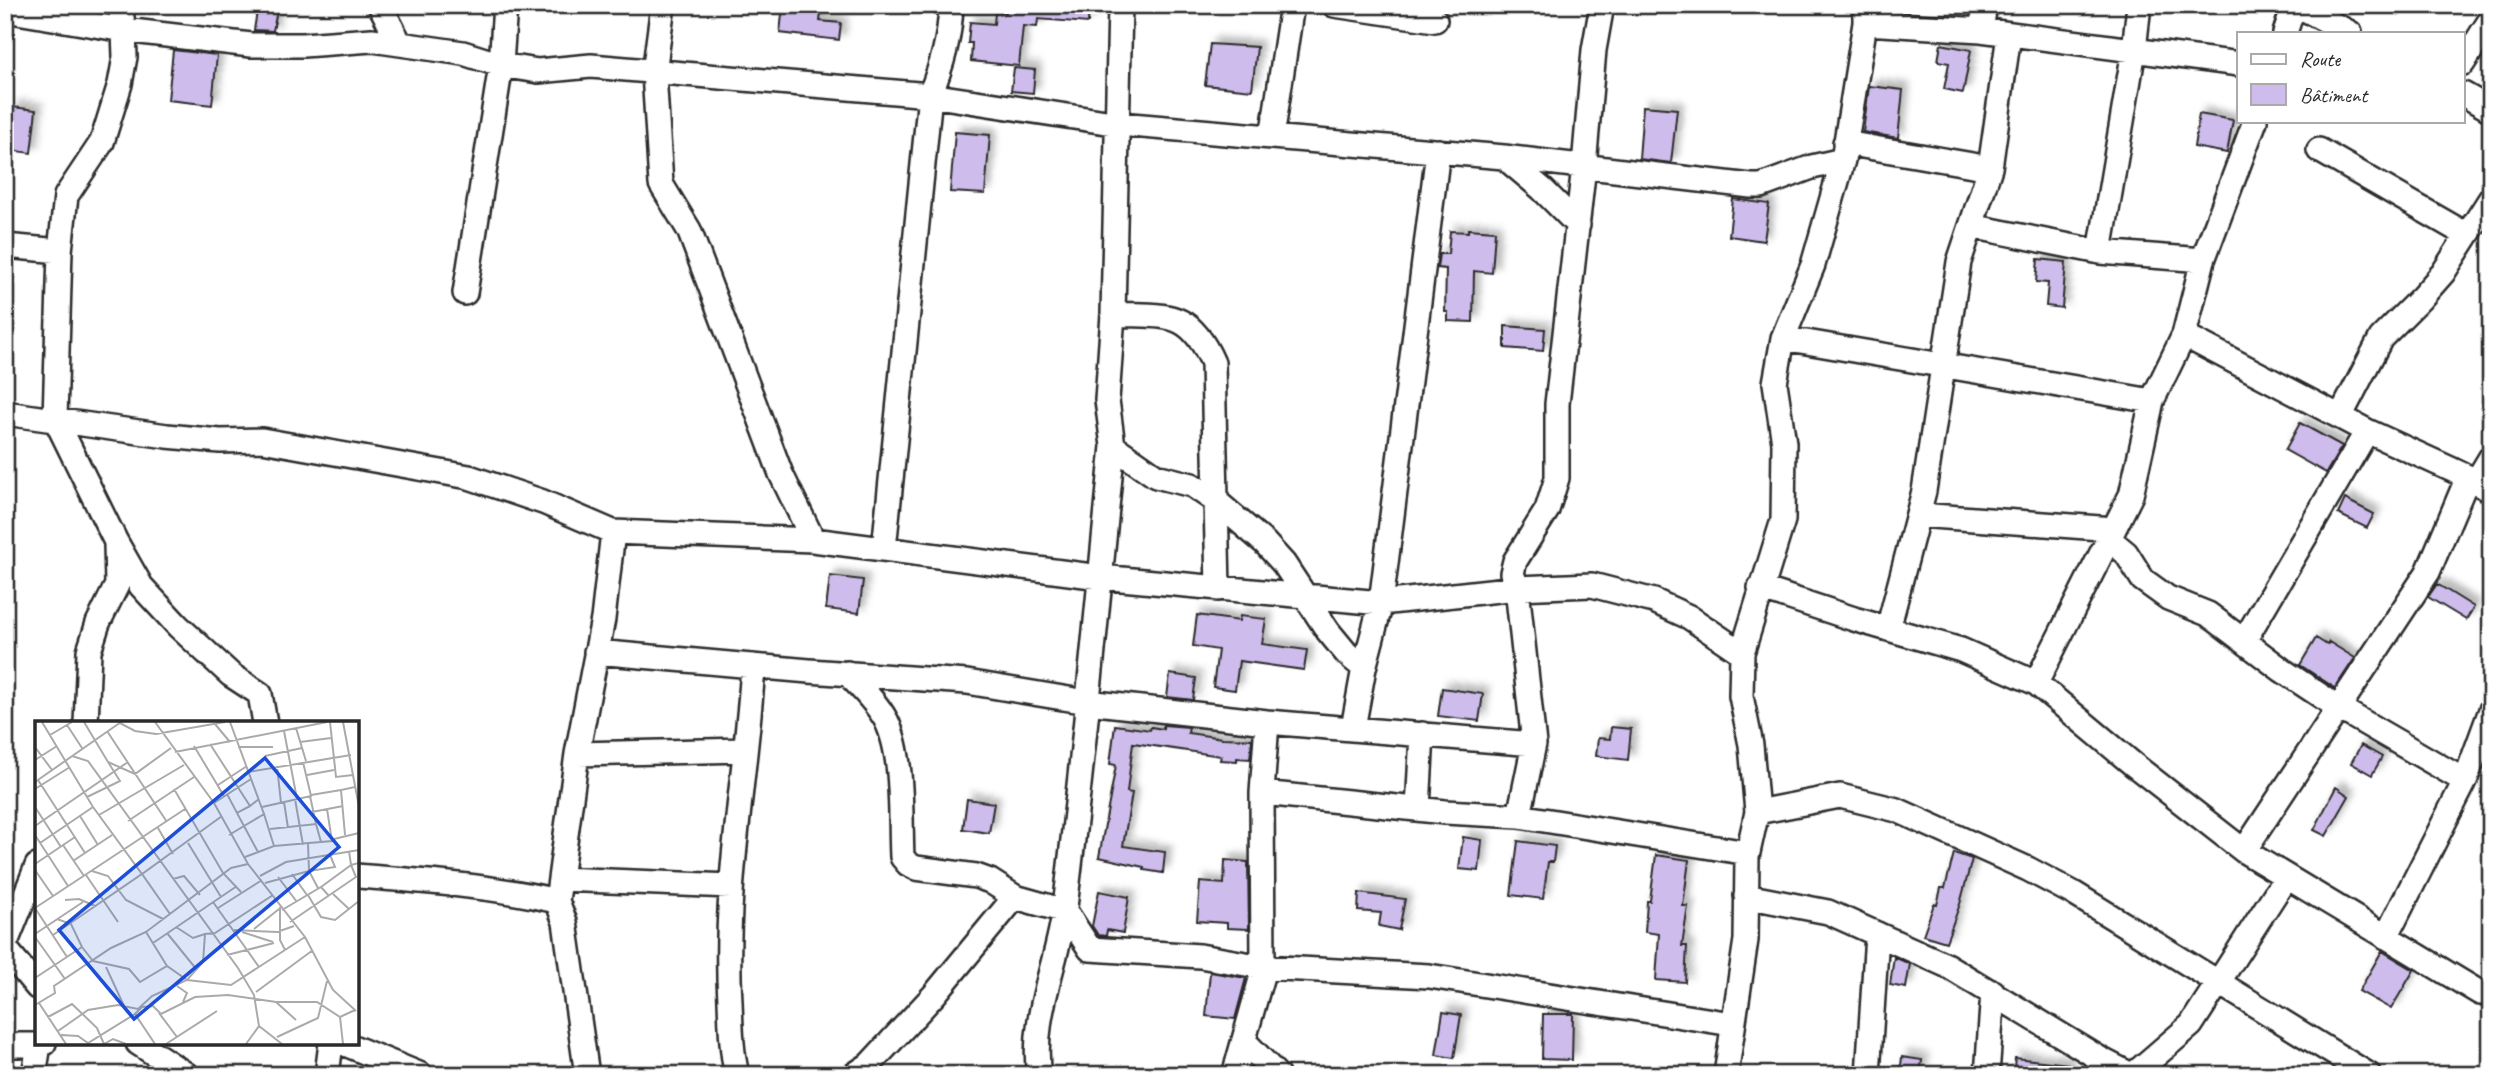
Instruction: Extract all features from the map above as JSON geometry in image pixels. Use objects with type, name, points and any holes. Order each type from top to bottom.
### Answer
[{"type":"street","points":[[120,5],[125,57],[120,84],[102,142],[66,196],[61,251],[55,418],[116,542],[141,586],[178,626],[231,675],[260,694],[265,721]]},
{"type":"street","points":[[380,5],[400,42]]},
{"type":"street","points":[[465,293],[501,65],[506,5]]},
{"type":"street","points":[[663,5],[654,73],[661,184],[690,230],[781,474],[813,540]]},
{"type":"street","points":[[884,549],[930,95],[947,46],[951,5]]},
{"type":"street","points":[[1039,1075],[1037,1060],[1045,989],[1065,911],[1113,446],[1108,400],[1114,314],[1120,5]]},
{"type":"street","points":[[1272,137],[1292,5]]},
{"type":"street","points":[[1334,5],[1435,20]]},
{"type":"street","points":[[1519,816],[1534,744],[1517,588],[1512,573],[1515,561],[1547,510],[1557,478],[1556,404],[1578,225],[1594,50],[1602,5]]},
{"type":"street","points":[[1981,30],[1985,5]]},
{"type":"street","points":[[2101,252],[2139,5]]},
{"type":"street","points":[[2286,32],[2295,5],[2348,32]]},
{"type":"street","points":[[5,10],[124,30],[251,45],[303,45],[372,40],[400,42],[463,53],[501,65],[538,71],[590,66],[930,95],[1119,124],[1504,157],[1760,186],[1812,167],[1844,151],[1990,168]]},
{"type":"street","points":[[1726,1075],[1746,940],[1748,853],[1757,812],[1751,745],[1741,696],[1742,653],[1783,520],[1784,443],[1775,383],[1783,338],[1813,265],[1844,151],[1865,14],[2237,64]]},
{"type":"street","points":[[2464,62],[2491,19]]},
{"type":"street","points":[[1888,629],[1924,491],[1959,262],[1990,168],[2009,35]]},
{"type":"street","points":[[2464,95],[2491,110]]},
{"type":"street","points":[[2036,683],[2132,495],[2152,401],[2184,335],[2203,260],[2255,122]]},
{"type":"street","points":[[2319,150],[2467,235]]},
{"type":"street","points":[[1353,727],[1364,668],[1381,603],[1438,151]]},
{"type":"street","points":[[1504,157],[1542,189],[1578,225]]},
{"type":"street","points":[[2340,417],[2381,338],[2443,273],[2491,198]]},
{"type":"street","points":[[1971,226],[2101,252],[2203,260]]},
{"type":"street","points":[[5,246],[61,251]]},
{"type":"street","points":[[1114,314],[1169,317],[1188,324],[1203,342],[1213,363],[1218,589]]},
{"type":"street","points":[[2184,335],[2367,431],[2478,484]]},
{"type":"street","points":[[1783,338],[2152,401]]},
{"type":"street","points":[[5,413],[167,436],[220,441],[262,440],[469,477],[543,502],[613,532],[813,540],[1100,577],[1381,603],[1517,588],[1592,585],[1654,601],[1689,617],[1742,653]]},
{"type":"street","points":[[2244,641],[2367,431]]},
{"type":"street","points":[[1113,446],[1156,475],[1192,485],[1217,502],[1265,543],[1284,564],[1328,631],[1347,654],[1364,668]]},
{"type":"street","points":[[2244,851],[2428,572],[2491,457]]},
{"type":"street","points":[[1918,515],[2112,534],[2143,580],[2168,598],[2208,614],[2281,670],[2339,708],[2465,781]]},
{"type":"street","points":[[587,1075],[559,890],[577,754],[603,619],[613,532]]},
{"type":"street","points":[[86,721],[89,651],[98,623],[117,584],[116,542]]},
{"type":"street","points":[[1760,588],[1961,650],[2036,683],[2134,765],[2244,851],[2480,993],[2491,992]]},
{"type":"street","points":[[596,652],[967,682],[1087,702],[1267,722],[1534,744]]},
{"type":"street","points":[[737,1075],[732,1055],[728,970],[731,886],[753,666]]},
{"type":"street","points":[[847,673],[873,701],[886,721],[896,750],[902,857],[908,864],[916,868],[976,876],[990,881],[1015,897],[1065,911],[1090,950],[1200,956],[1263,967],[1429,976],[1732,1024]]},
{"type":"street","points":[[2386,937],[2465,781],[2491,710]]},
{"type":"street","points":[[1234,1075],[1263,967],[1262,793],[1267,722]]},
{"type":"street","points":[[1418,809],[1422,734]]},
{"type":"street","points":[[577,754],[744,750]]},
{"type":"street","points":[[1262,793],[1519,816],[1748,853]]},
{"type":"street","points":[[1757,812],[1840,796],[1897,810],[2028,869],[2073,893],[2369,1075]]},
{"type":"street","points":[[35,871],[5,946],[35,984]]},
{"type":"street","points":[[359,876],[533,895],[559,890],[731,886]]},
{"type":"street","points":[[1746,896],[1828,912],[1946,965],[2102,1060],[2132,1075],[2192,1025],[2286,877]]},
{"type":"street","points":[[854,1075],[869,1065],[934,995],[1015,897]]},
{"type":"street","points":[[1868,1075],[1877,934]]},
{"type":"street","points":[[1987,1075],[1993,992]]},
{"type":"street","points":[[1244,1041],[1277,1075]]},
{"type":"street","points":[[5,1045],[35,1044]]},
{"type":"street","points":[[34,1075],[41,1045]]},
{"type":"street","points":[[141,1045],[187,1075]]},
{"type":"street","points":[[327,1075],[331,1045]]},
{"type":"street","points":[[348,1045],[421,1075]]},
{"type":"building","points":[[258,5],[278,5],[273,31],[254,30]]},
{"type":"building","points":[[783,5],[822,5],[820,21],[841,23],[839,40],[780,33]]},
{"type":"building","points":[[1019,5],[1089,5],[1088,23],[1038,19],[1037,27],[1023,26],[1019,66],[971,61],[972,43],[968,43],[970,22],[994,24],[995,12],[1019,10]]},
{"type":"building","points":[[1210,44],[1257,47],[1252,90],[1205,85]]},
{"type":"building","points":[[1941,44],[1971,50],[1963,93],[1944,89],[1949,63],[1938,61]]},
{"type":"building","points":[[173,50],[217,55],[212,105],[168,100]]},
{"type":"building","points":[[1014,68],[1035,70],[1033,93],[1011,91]]},
{"type":"building","points":[[1869,86],[1903,90],[1898,138],[1863,132]]},
{"type":"building","points":[[1643,106],[1677,109],[1671,163],[1639,159]]},
{"type":"building","points":[[13,107],[36,110],[31,153],[8,150]]},
{"type":"building","points":[[2199,114],[2233,120],[2227,153],[2194,147]]},
{"type":"building","points":[[955,132],[990,135],[985,194],[950,192]]},
{"type":"building","points":[[1733,199],[1769,204],[1764,241],[1729,236]]},
{"type":"building","points":[[1468,229],[1495,231],[1492,273],[1474,271],[1473,322],[1448,321],[1448,312],[1445,312],[1446,269],[1437,268],[1439,254],[1448,254],[1450,231],[1468,232]]},
{"type":"building","points":[[2038,259],[2066,262],[2062,308],[2046,306],[2048,283],[2036,282]]},
{"type":"building","points":[[1505,326],[1545,329],[1543,351],[1505,348]]},
{"type":"building","points":[[2300,423],[2342,446],[2326,473],[2285,450]]},
{"type":"building","points":[[2345,499],[2374,514],[2367,528],[2338,514]]},
{"type":"building","points":[[830,576],[863,580],[859,613],[826,609]]},
{"type":"building","points":[[2437,584],[2474,607],[2466,620],[2428,597]]},
{"type":"building","points":[[1197,615],[1239,621],[1240,616],[1266,619],[1262,644],[1307,650],[1304,670],[1239,661],[1235,690],[1213,687],[1218,650],[1193,646]]},
{"type":"building","points":[[2316,638],[2327,645],[2329,642],[2355,658],[2335,688],[2300,665]]},
{"type":"building","points":[[1170,674],[1196,678],[1193,700],[1167,697]]},
{"type":"building","points":[[1442,688],[1483,694],[1479,721],[1438,716]]},
{"type":"building","points":[[1115,725],[1150,730],[1151,727],[1163,729],[1163,725],[1189,727],[1188,733],[1252,739],[1250,759],[1237,758],[1237,761],[1220,760],[1221,756],[1133,743],[1127,792],[1132,793],[1123,846],[1165,852],[1163,873],[1099,857],[1116,765],[1110,764]]},
{"type":"building","points":[[1611,727],[1631,729],[1628,760],[1596,756],[1598,738],[1610,739]]},
{"type":"building","points":[[2361,745],[2382,757],[2372,775],[2351,763]]},
{"type":"building","points":[[2336,787],[2349,796],[2326,836],[2314,830]]},
{"type":"building","points":[[967,799],[994,803],[989,833],[963,829]]},
{"type":"building","points":[[1463,837],[1482,840],[1479,871],[1459,869]]},
{"type":"building","points":[[1518,841],[1555,846],[1553,862],[1548,862],[1543,899],[1511,895]]},
{"type":"building","points":[[1954,853],[1972,859],[1946,942],[1923,935],[1934,904],[1937,905],[1941,888],[1945,888]]},
{"type":"building","points":[[1656,855],[1689,860],[1683,906],[1688,906],[1682,946],[1687,946],[1685,982],[1656,980],[1659,934],[1645,932],[1647,901],[1650,901]]},
{"type":"building","points":[[1225,860],[1248,862],[1249,929],[1227,928],[1227,923],[1197,921],[1200,882],[1224,884]]},
{"type":"building","points":[[1099,891],[1129,897],[1123,933],[1107,930],[1106,936],[1098,935],[1092,926]]},
{"type":"building","points":[[1359,893],[1405,899],[1399,930],[1379,926],[1381,913],[1358,911]]},
{"type":"building","points":[[2382,951],[2414,970],[2391,1009],[2359,991]]},
{"type":"building","points":[[1894,957],[1910,964],[1906,988],[1890,985]]},
{"type":"building","points":[[1210,972],[1246,978],[1235,1019],[1206,1016]]},
{"type":"building","points":[[1443,1012],[1461,1015],[1454,1058],[1436,1055]]},
{"type":"building","points":[[1543,1014],[1573,1014],[1572,1060],[1542,1059]]},
{"type":"building","points":[[1902,1057],[1922,1060],[1920,1075],[1900,1075]]},
{"type":"building","points":[[2015,1058],[2068,1064],[2067,1075],[2013,1075]]}]
